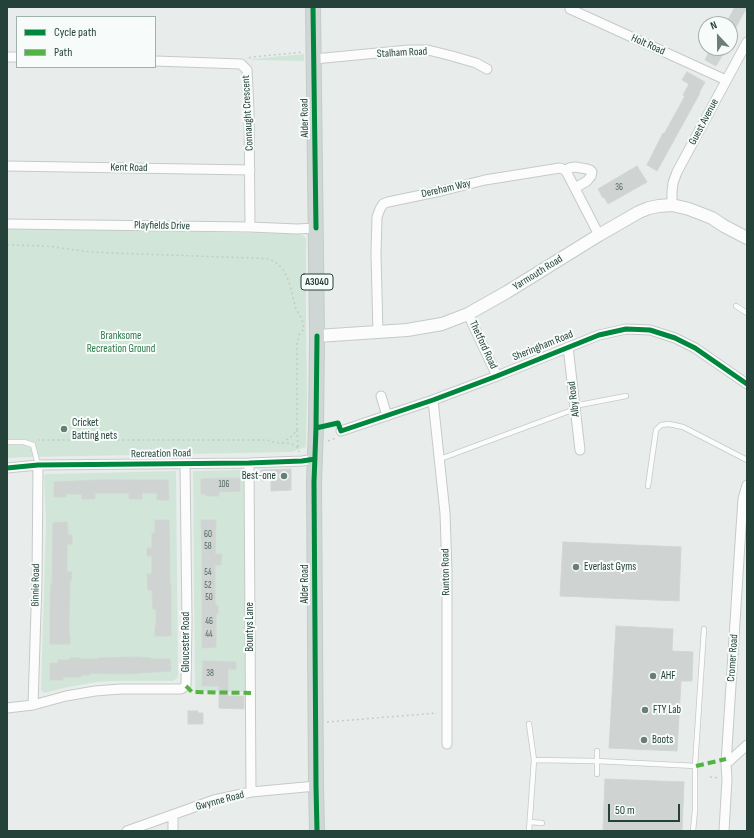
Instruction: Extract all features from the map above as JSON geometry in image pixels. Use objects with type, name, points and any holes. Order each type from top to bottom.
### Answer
[{"type":"main road","name":"Alder Road","points":[[314,7],[317,336],[314,482],[317,831]]},
{"type":"street","name":"Holt Road","points":[[570,10],[726,80]]},
{"type":"street","name":"Guest Avenue","points":[[672,205],[673,183],[677,172],[747,42]]},
{"type":"street","name":"Stalham Road","points":[[314,55],[428,50],[476,63],[487,69]]},
{"type":"street","name":"Connaught Crescent","points":[[156,61],[241,64],[246,70],[249,110],[250,227]]},
{"type":"street","name":"Kent Road","points":[[7,166],[250,170]]},
{"type":"street","points":[[575,188],[587,181],[591,176],[592,172],[590,170],[575,167],[569,168],[567,173],[599,235]]},
{"type":"street","name":"Dereham Way","points":[[378,333],[376,217],[383,204],[485,180],[560,168],[565,170],[567,173]]},
{"type":"street","name":"Yarmouth Road","points":[[317,336],[378,333],[442,324],[468,314],[507,292],[639,212],[659,206],[672,205],[689,209],[712,218],[747,238]]},
{"type":"street","name":"Playfields Drive","points":[[7,224],[316,228]]},
{"type":"street","name":"Thetford Road","points":[[468,314],[497,376]]},
{"type":"street","name":"Sheringham Road","points":[[341,431],[433,400],[598,335],[626,329],[650,330],[675,338],[695,348],[747,384]]},
{"type":"street","name":"Alby Road","points":[[568,347],[580,450]]},
{"type":"street","points":[[381,396],[387,416]]},
{"type":"street","name":"Runton Road","points":[[433,400],[445,512],[447,580],[447,744]]},
{"type":"street","name":"Recreation Road","points":[[7,468],[38,465],[184,464],[302,461],[315,452]]},
{"type":"street","name":"Bountys Lane","points":[[249,463],[251,792]]},
{"type":"street","name":"Gloucester Road","points":[[7,708],[33,705],[66,696],[95,691],[121,689],[182,689],[186,686],[184,464]]},
{"type":"street","name":"Binnie Road","points":[[33,705],[37,579],[38,465]]},
{"type":"street","name":"Cromer Road","points":[[724,831],[726,764],[743,506],[747,485]]},
{"type":"street","points":[[726,764],[747,745]]},
{"type":"street","name":"Gwynne Road","points":[[127,831],[214,800],[251,792],[316,786]]},
{"type":"street","points":[[173,815],[173,831]]},
{"type":"lane","points":[[736,306],[747,314]]},
{"type":"lane","points":[[440,459],[575,407],[626,396]]},
{"type":"lane","points":[[648,486],[656,430],[661,425],[668,424],[682,427],[747,460]]},
{"type":"lane","points":[[7,442],[24,442],[34,444],[38,465]]},
{"type":"lane","points":[[693,831],[695,810],[695,766],[704,629]]},
{"type":"lane","points":[[529,724],[534,760],[529,831]]},
{"type":"lane","points":[[597,751],[597,774]]},
{"type":"lane","points":[[534,760],[597,760],[695,766]]},
{"type":"lane","points":[[530,822],[542,823]]},
{"type":"path","points":[[241,64],[252,57],[314,55]]},
{"type":"path","points":[[7,245],[46,246],[90,252],[266,258],[278,264],[284,271],[289,282],[294,297],[295,306],[302,320],[304,329],[299,335],[298,344],[298,448]]},
{"type":"path","points":[[34,444],[37,440],[267,440],[282,443],[292,436],[297,430]]},
{"type":"path","points":[[315,452],[341,436],[341,431]]},
{"type":"path","points":[[316,722],[447,712]]},
{"type":"green space","points":[[304,54],[304,61],[252,60],[252,59]]},
{"type":"green space","name":"Branksome Recreation Ground","points":[[7,228],[300,234],[304,236],[306,239],[306,447],[291,452],[7,458]]},
{"type":"green space","points":[[246,470],[247,689],[241,692],[195,691],[193,471]]},
{"type":"green space","points":[[176,471],[177,678],[173,681],[97,682],[44,693],[41,690],[46,522],[44,476],[46,474]]},
{"type":"building","points":[[735,7],[747,7],[738,23],[738,16],[730,16]]},
{"type":"building","points":[[707,56],[722,56],[716,66],[705,60]]},
{"type":"building","points":[[687,72],[705,82],[657,171],[647,165],[663,133],[664,134],[685,96],[683,95],[689,84],[682,80]]},
{"type":"building","points":[[637,166],[647,182],[608,204],[598,189]]},
{"type":"building","points":[[291,469],[291,490],[271,491],[271,480],[262,481],[261,470]]},
{"type":"building","points":[[240,478],[240,491],[219,492],[219,496],[206,496],[206,494],[201,494],[201,479]]},
{"type":"building","points":[[168,480],[169,500],[157,500],[157,493],[142,493],[142,499],[129,499],[129,493],[95,493],[95,499],[82,499],[82,494],[66,494],[66,497],[54,497],[54,482]]},
{"type":"building","points":[[155,520],[169,520],[171,636],[155,636],[156,609],[153,609],[152,590],[148,590],[147,574],[152,574],[152,556],[147,556],[147,548],[152,548],[152,533],[155,533]]},
{"type":"building","points":[[201,520],[216,520],[215,554],[222,554],[221,565],[215,565],[215,605],[218,605],[218,614],[216,614],[216,647],[202,648],[202,552]]},
{"type":"building","points":[[67,522],[68,535],[72,535],[72,544],[67,544],[67,572],[72,572],[70,581],[70,644],[50,644],[53,523]]},
{"type":"building","points":[[563,542],[681,547],[679,601],[560,596]]},
{"type":"building","points":[[616,626],[673,629],[672,651],[693,652],[692,681],[681,681],[677,751],[609,748]]},
{"type":"building","points":[[136,657],[170,659],[171,671],[123,674],[90,673],[90,675],[81,675],[81,677],[63,677],[63,680],[50,680],[50,663],[58,663],[58,660],[70,660],[70,658],[98,659]]},
{"type":"building","points":[[203,661],[236,662],[236,669],[228,669],[228,696],[244,696],[244,709],[219,708],[219,686],[202,686]]},
{"type":"building","points":[[188,711],[198,711],[198,713],[203,713],[203,724],[188,724]]},
{"type":"building","points":[[605,779],[684,782],[682,831],[603,831]]},
{"type":"marked path","points":[[186,686],[192,692],[251,693]]},
{"type":"marked path","points":[[696,766],[726,759]]},
{"type":"cycle path","points":[[313,7],[316,228]]},
{"type":"cycle path","points":[[316,428],[338,423],[341,431],[433,400],[599,335],[626,329],[650,330],[675,338],[695,348],[747,384]]},
{"type":"cycle path","points":[[317,336],[314,482],[317,831]]},
{"type":"cycle path","points":[[7,468],[38,465],[249,463],[302,461],[315,459]]},
{"type":"place","name":"Cricket Batting nets","points":[[64,429]]},
{"type":"place","name":"Best-one","points":[[284,476]]},
{"type":"place","name":"Everlast Gyms","points":[[576,567]]},
{"type":"place","name":"AHF","points":[[653,676]]},
{"type":"place","name":"FTY Lab","points":[[645,710]]},
{"type":"place","name":"Boots","points":[[644,740]]}]
